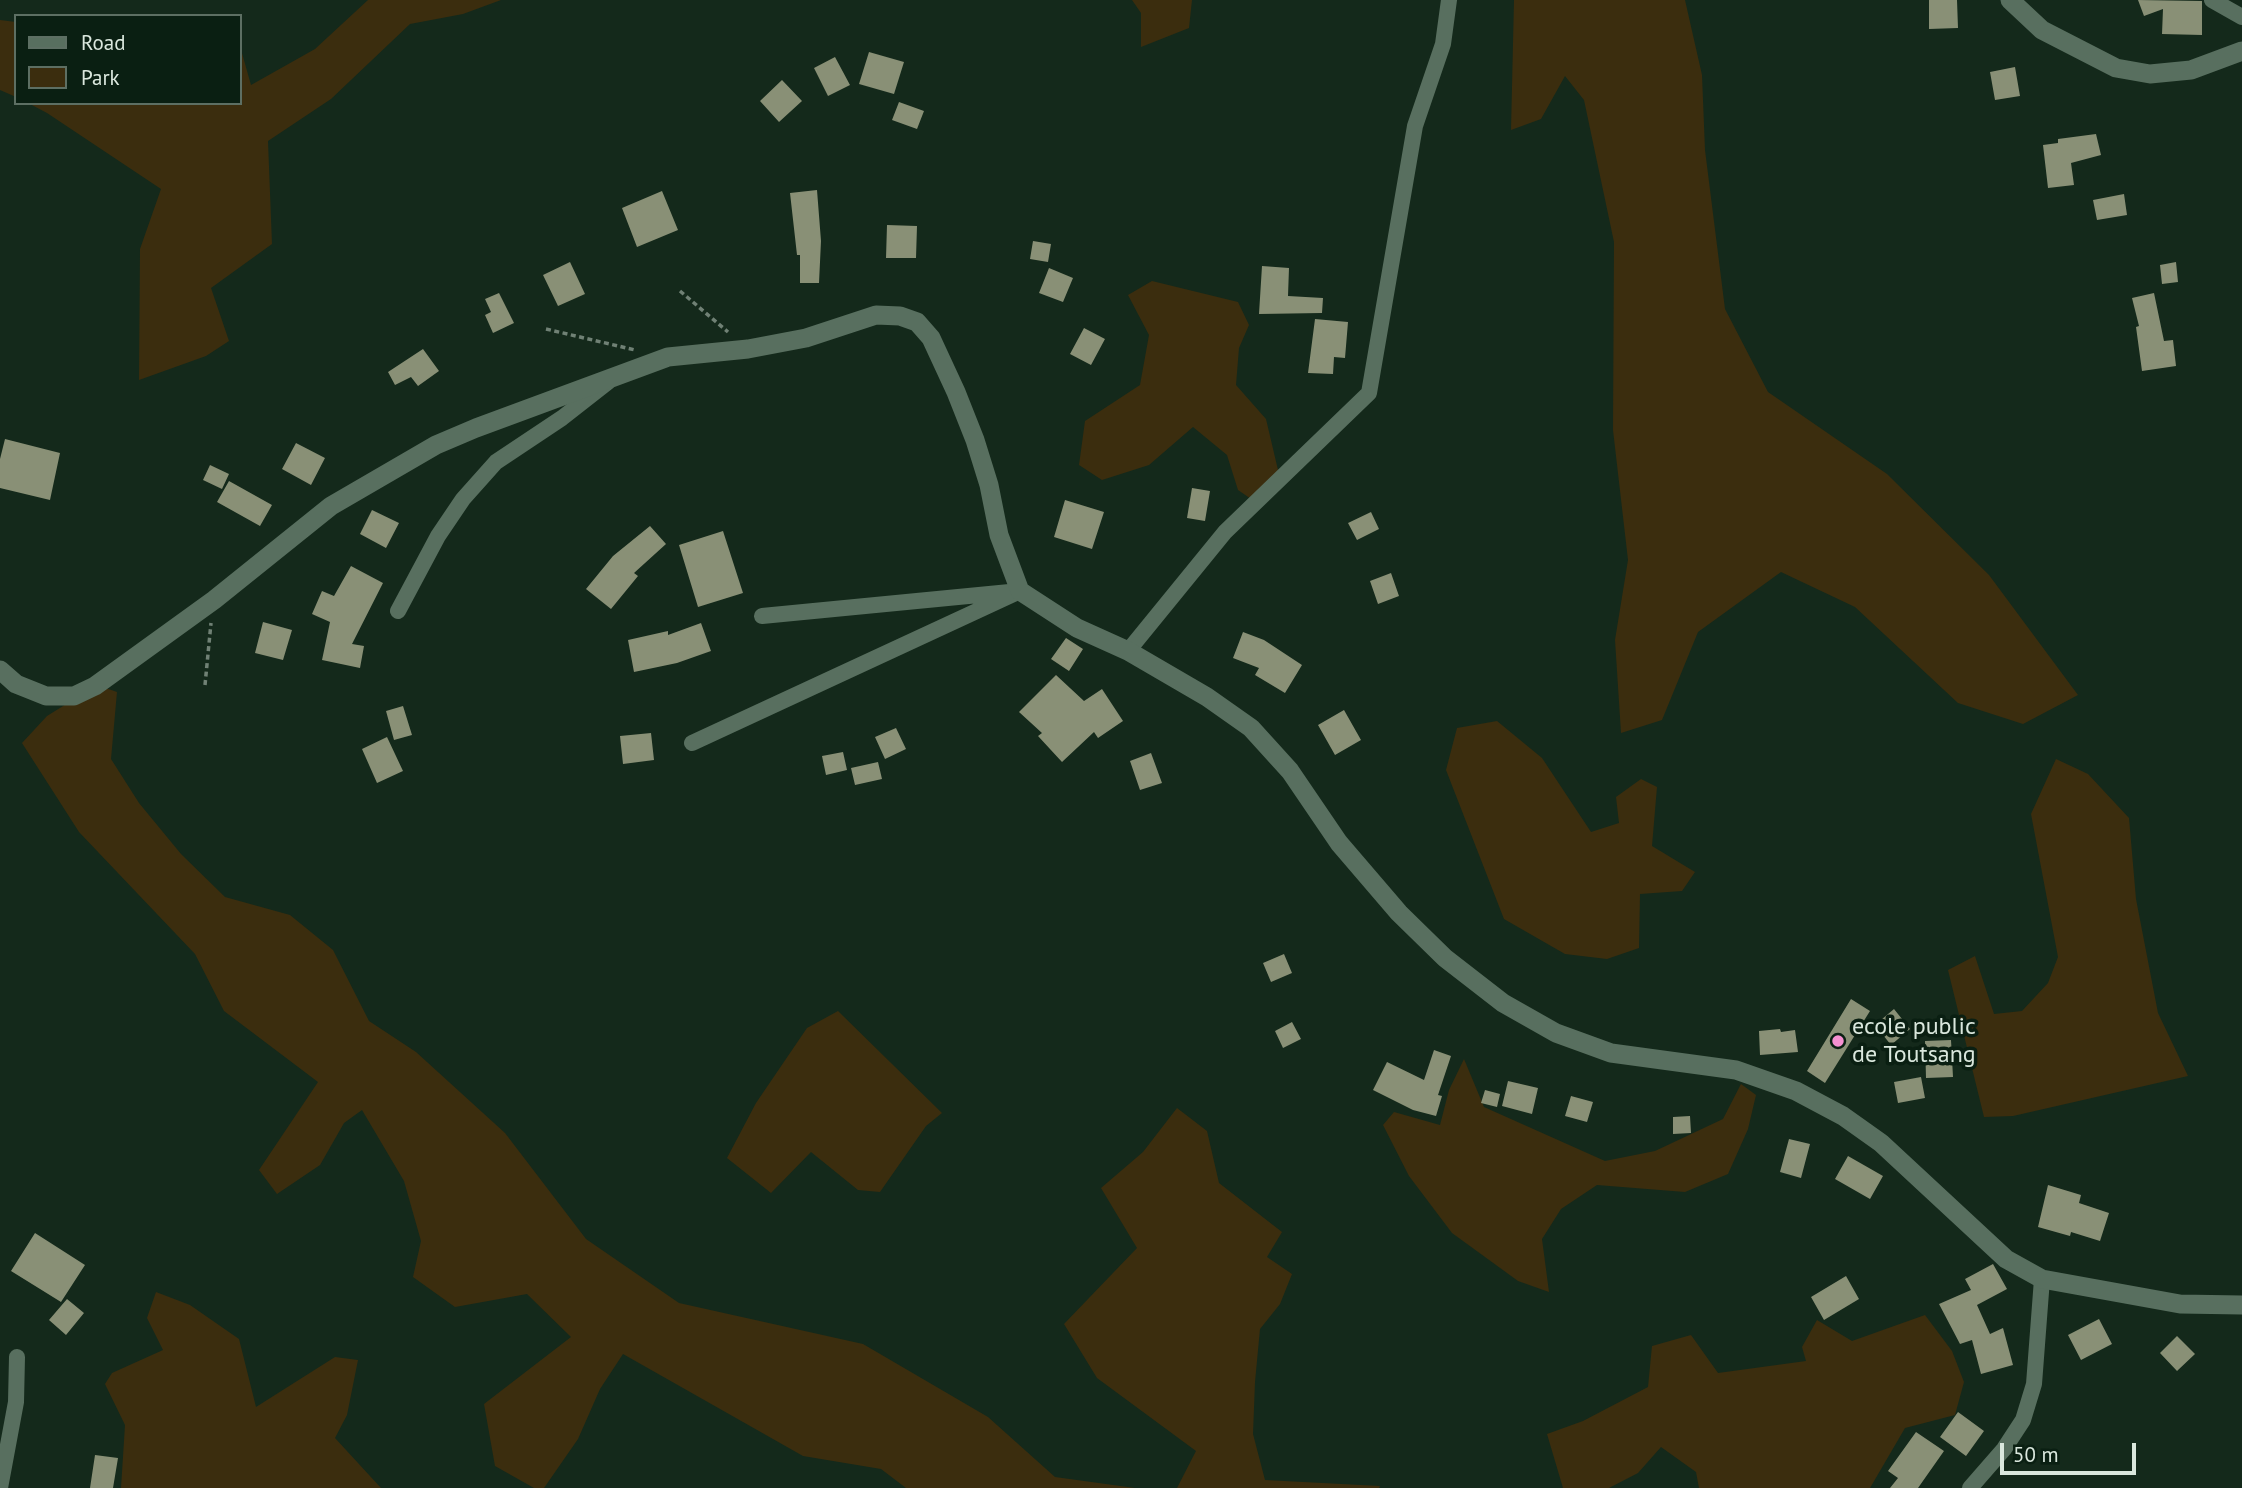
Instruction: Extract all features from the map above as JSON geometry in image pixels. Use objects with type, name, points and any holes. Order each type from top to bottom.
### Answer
[{"type":"street","points":[[1128,652],[1225,532],[1369,393],[1415,126],[1443,44],[1449,0]]},
{"type":"street","points":[[2010,0],[2042,30],[2082,53],[2116,68],[2150,74],[2191,70],[2242,51]]},
{"type":"street","points":[[2212,0],[2242,17]]},
{"type":"street","points":[[0,670],[8,687],[46,696],[74,696],[95,686],[214,600],[331,506],[436,444],[615,375],[668,358],[748,349],[806,338],[876,315],[900,316],[916,322],[931,338],[939,355],[975,440],[989,485],[999,535],[1020,591],[1077,628],[1128,652],[1207,697],[1251,728],[1290,771],[1339,843],[1399,913],[1445,958],[1503,1003],[1556,1033],[1611,1053],[1736,1070],[1796,1091],[1843,1116],[1881,1143],[2006,1259],[2042,1279],[2180,1304],[2242,1305]]},
{"type":"street","points":[[398,611],[438,536],[463,499],[488,471],[615,375]]},
{"type":"street","points":[[762,616],[1020,591]]},
{"type":"street","points":[[692,743],[1020,591]]},
{"type":"street","points":[[1970,1488],[2004,1449],[2024,1420],[2034,1384],[2042,1279]]},
{"type":"street","points":[[0,1488],[16,1402],[18,1357]]},
{"type":"path","points":[[680,291],[748,349]]},
{"type":"path","points":[[546,329],[668,358]]},
{"type":"path","points":[[205,685],[214,600]]},
{"type":"green space","points":[[368,0],[501,0],[463,14],[410,24],[331,99],[268,141],[272,244],[211,288],[229,341],[206,356],[139,380],[140,249],[161,189],[32,105],[242,105],[242,53],[251,85],[315,49]]},
{"type":"green space","points":[[1132,0],[1192,0],[1189,28],[1141,47],[1141,13]]},
{"type":"green space","points":[[1514,0],[1685,0],[1702,75],[1705,150],[1725,309],[1768,392],[1887,474],[1989,575],[2078,695],[2023,724],[1958,703],[1855,607],[1781,572],[1698,632],[1662,720],[1621,733],[1615,640],[1628,560],[1613,430],[1614,242],[1584,100],[1565,76],[1541,119],[1511,130]]},
{"type":"green space","points":[[0,20],[14,22],[14,96],[0,90]]},
{"type":"green space","points":[[1152,281],[1238,302],[1249,325],[1239,348],[1236,385],[1266,419],[1278,470],[1254,501],[1238,490],[1227,455],[1193,427],[1149,465],[1102,480],[1079,465],[1085,421],[1140,385],[1149,335],[1128,295]]},
{"type":"green space","points":[[97,685],[117,692],[111,759],[139,803],[181,854],[225,897],[290,915],[333,950],[369,1021],[416,1052],[505,1133],[586,1239],[679,1303],[863,1344],[988,1417],[1055,1477],[1135,1488],[906,1488],[881,1469],[803,1456],[623,1354],[600,1389],[578,1439],[544,1488],[534,1488],[495,1466],[484,1404],[571,1337],[527,1294],[455,1307],[413,1277],[421,1241],[404,1181],[362,1110],[344,1123],[320,1165],[277,1194],[259,1170],[318,1082],[224,1011],[195,954],[79,832],[22,743],[47,716]]},
{"type":"green space","points":[[1497,721],[1542,758],[1591,832],[1619,823],[1616,797],[1641,779],[1657,787],[1652,846],[1695,872],[1682,891],[1640,894],[1639,948],[1607,959],[1565,954],[1504,919],[1446,770],[1457,728]]},
{"type":"green space","points":[[2056,759],[2088,774],[2129,818],[2136,899],[2158,1013],[2188,1076],[2013,1116],[1984,1117],[1948,970],[1975,956],[1994,1014],[2022,1011],[2048,983],[2058,957],[2031,814]]},
{"type":"green space","points":[[838,1011],[942,1113],[926,1126],[880,1192],[858,1190],[811,1152],[771,1193],[727,1158],[756,1103],[807,1028]]},
{"type":"green space","points":[[1464,1059],[1484,1107],[1605,1161],[1655,1151],[1723,1119],[1741,1084],[1756,1095],[1748,1129],[1728,1174],[1685,1192],[1597,1185],[1561,1209],[1542,1239],[1549,1292],[1518,1281],[1452,1233],[1409,1176],[1383,1125],[1394,1112],[1440,1125],[1449,1090]]},
{"type":"green space","points":[[1177,1108],[1207,1131],[1219,1183],[1282,1232],[1267,1257],[1292,1274],[1280,1304],[1260,1329],[1253,1434],[1265,1480],[1380,1486],[1379,1488],[1177,1488],[1196,1451],[1097,1378],[1064,1324],[1137,1248],[1101,1188],[1143,1152]]},
{"type":"green space","points":[[156,1292],[190,1305],[239,1339],[256,1407],[335,1357],[358,1360],[347,1415],[335,1438],[381,1488],[121,1488],[125,1425],[105,1384],[112,1373],[163,1350],[147,1318]]},
{"type":"green space","points":[[1925,1315],[1952,1351],[1964,1382],[1955,1415],[1905,1428],[1870,1488],[1699,1488],[1696,1472],[1661,1447],[1638,1473],[1609,1488],[1563,1488],[1547,1434],[1583,1421],[1648,1387],[1652,1346],[1691,1335],[1718,1373],[1806,1361],[1802,1347],[1817,1320],[1852,1341]]},
{"type":"building","points":[[1929,0],[1957,0],[1958,28],[1929,29]]},
{"type":"building","points":[[2138,0],[2202,1],[2202,35],[2162,34],[2163,9],[2144,16]]},
{"type":"building","points":[[869,52],[904,62],[894,94],[859,84]]},
{"type":"building","points":[[835,57],[850,85],[828,96],[814,68]]},
{"type":"building","points":[[2015,67],[2020,96],[1995,100],[1990,72]]},
{"type":"building","points":[[782,80],[802,101],[779,122],[760,101]]},
{"type":"building","points":[[899,102],[924,111],[917,129],[892,120]]},
{"type":"building","points":[[2096,134],[2101,155],[2071,163],[2074,185],[2048,188],[2043,145],[2058,143],[2058,139]]},
{"type":"building","points":[[817,190],[821,241],[819,283],[800,283],[800,255],[797,255],[790,193]]},
{"type":"building","points":[[662,191],[678,230],[637,247],[622,208]]},
{"type":"building","points":[[2124,194],[2127,215],[2097,220],[2093,200]]},
{"type":"building","points":[[887,225],[917,226],[916,258],[886,258]]},
{"type":"building","points":[[1033,241],[1051,244],[1048,262],[1030,259]]},
{"type":"building","points":[[570,262],[585,294],[558,306],[543,275]]},
{"type":"building","points":[[2176,262],[2178,282],[2162,284],[2160,265]]},
{"type":"building","points":[[1262,266],[1289,268],[1288,296],[1323,298],[1322,313],[1259,314]]},
{"type":"building","points":[[1049,268],[1073,278],[1063,302],[1039,293]]},
{"type":"building","points":[[499,293],[514,323],[493,333],[485,315],[491,312],[485,299]]},
{"type":"building","points":[[2154,293],[2164,341],[2173,340],[2176,366],[2142,371],[2136,327],[2139,326],[2132,298]]},
{"type":"building","points":[[1315,319],[1348,322],[1345,358],[1334,357],[1333,374],[1308,373]]},
{"type":"building","points":[[1084,328],[1105,339],[1091,365],[1070,354]]},
{"type":"building","points":[[423,349],[439,371],[418,386],[411,377],[395,385],[388,372]]},
{"type":"building","points":[[5,439],[60,453],[50,500],[0,488],[0,459]]},
{"type":"building","points":[[296,443],[325,458],[311,485],[282,469]]},
{"type":"building","points":[[210,465],[229,474],[222,489],[203,480]]},
{"type":"building","points":[[229,481],[272,505],[260,526],[217,502]]},
{"type":"building","points":[[1192,488],[1210,491],[1205,521],[1187,518]]},
{"type":"building","points":[[1065,500],[1104,512],[1092,549],[1054,537]]},
{"type":"building","points":[[372,510],[399,523],[386,548],[360,534]]},
{"type":"building","points":[[1371,512],[1379,529],[1357,540],[1348,523]]},
{"type":"building","points":[[650,526],[666,544],[634,573],[638,576],[611,609],[586,589],[613,556]]},
{"type":"building","points":[[723,531],[743,593],[698,607],[679,545]]},
{"type":"building","points":[[351,566],[383,583],[352,644],[364,646],[360,668],[322,660],[330,622],[312,614],[322,591],[334,596]]},
{"type":"building","points":[[1391,573],[1399,596],[1378,604],[1370,581]]},
{"type":"building","points":[[263,622],[292,630],[283,660],[255,653]]},
{"type":"building","points":[[701,623],[711,651],[677,663],[634,672],[628,640],[668,631],[668,635]]},
{"type":"building","points":[[1243,632],[1264,640],[1302,665],[1285,693],[1255,675],[1259,668],[1233,658]]},
{"type":"building","points":[[1066,638],[1083,649],[1069,671],[1051,659]]},
{"type":"building","points":[[1056,675],[1084,701],[1102,689],[1123,721],[1098,738],[1094,732],[1062,762],[1038,736],[1042,733],[1019,712]]},
{"type":"building","points":[[403,706],[412,735],[394,740],[386,711]]},
{"type":"building","points":[[1344,710],[1361,740],[1335,755],[1318,725]]},
{"type":"building","points":[[896,728],[906,749],[885,759],[875,737]]},
{"type":"building","points":[[651,733],[654,760],[623,764],[620,736]]},
{"type":"building","points":[[387,737],[403,771],[377,783],[362,749]]},
{"type":"building","points":[[843,752],[847,770],[826,775],[822,756]]},
{"type":"building","points":[[1151,753],[1162,783],[1140,790],[1130,761]]},
{"type":"building","points":[[878,762],[882,779],[855,785],[851,768]]},
{"type":"building","points":[[1284,954],[1292,973],[1271,982],[1263,963]]},
{"type":"building","name":"ecole public de Toutsang","points":[[1851,999],[1870,1011],[1825,1083],[1807,1071]]},
{"type":"building","points":[[1894,1009],[1910,1029],[1891,1045],[1875,1025]]},
{"type":"building","points":[[1292,1022],[1301,1039],[1283,1048],[1275,1031]]},
{"type":"building","points":[[1780,1029],[1781,1032],[1795,1030],[1798,1052],[1760,1055],[1759,1031]]},
{"type":"building","points":[[1951,1040],[1953,1077],[1926,1078],[1925,1041]]},
{"type":"building","points":[[1434,1050],[1451,1056],[1438,1095],[1442,1096],[1436,1116],[1413,1110],[1373,1090],[1387,1062],[1424,1080]]},
{"type":"building","points":[[1921,1077],[1925,1098],[1898,1103],[1894,1082]]},
{"type":"building","points":[[1508,1081],[1538,1088],[1532,1114],[1502,1106]]},
{"type":"building","points":[[1485,1090],[1500,1094],[1497,1107],[1481,1103]]},
{"type":"building","points":[[1571,1096],[1593,1102],[1587,1122],[1565,1116]]},
{"type":"building","points":[[1690,1116],[1691,1133],[1673,1134],[1673,1117]]},
{"type":"building","points":[[1789,1139],[1810,1144],[1801,1178],[1780,1172]]},
{"type":"building","points":[[1848,1156],[1883,1176],[1870,1199],[1835,1179]]},
{"type":"building","points":[[2048,1185],[2081,1195],[2079,1203],[2109,1213],[2100,1241],[2071,1232],[2070,1236],[2038,1227]]},
{"type":"building","points":[[35,1233],[85,1265],[61,1302],[11,1271]]},
{"type":"building","points":[[1993,1264],[2007,1289],[1977,1305],[1990,1334],[2003,1328],[2013,1365],[1981,1374],[1972,1340],[1960,1344],[1939,1304],[1971,1290],[1965,1279]]},
{"type":"building","points":[[1846,1276],[1859,1299],[1824,1320],[1811,1297]]},
{"type":"building","points":[[67,1299],[84,1313],[66,1335],[49,1320]]},
{"type":"building","points":[[2099,1319],[2112,1344],[2081,1360],[2068,1335]]},
{"type":"building","points":[[2177,1336],[2195,1354],[2177,1371],[2160,1353]]},
{"type":"building","points":[[1958,1412],[1984,1431],[1966,1456],[1940,1437]]},
{"type":"building","points":[[1916,1432],[1944,1451],[1918,1488],[1890,1488],[1898,1478],[1888,1471]]},
{"type":"building","points":[[95,1455],[118,1458],[113,1488],[90,1488]]},
{"type":"place","name":"ecole public de Toutsang","points":[[1838,1041]]}]
